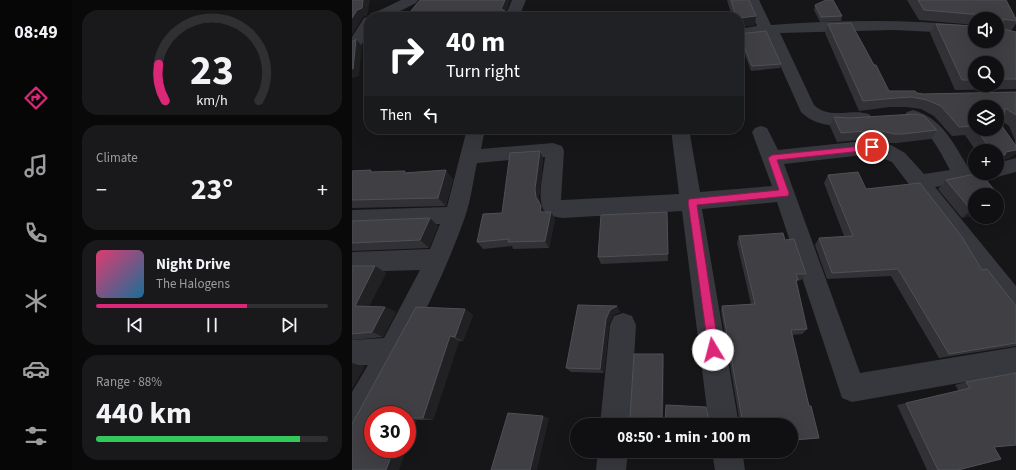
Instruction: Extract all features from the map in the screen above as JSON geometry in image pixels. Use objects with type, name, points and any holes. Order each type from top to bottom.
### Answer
[{"type":"street","points":[[374,12],[380,0]]},
{"type":"street","points":[[387,12],[411,0]]},
{"type":"street","points":[[514,12],[519,0]]},
{"type":"street","points":[[752,0],[769,29],[811,114],[821,118],[915,116],[924,119],[968,172]]},
{"type":"street","points":[[744,32],[769,29],[842,26],[940,26],[968,29]]},
{"type":"street","points":[[357,42],[364,30]]},
{"type":"street","points":[[760,132],[772,158],[785,193],[852,388],[1016,360]]},
{"type":"street","points":[[352,420],[391,351],[437,259],[455,215],[475,134]]},
{"type":"street","points":[[681,134],[723,418]]},
{"type":"street","points":[[772,158],[872,147],[884,149],[902,160],[1016,305]]},
{"type":"street","points":[[469,157],[555,151],[550,203],[554,208],[563,209],[692,202],[785,193]]},
{"type":"street","points":[[1004,168],[1016,165]]},
{"type":"street","points":[[920,182],[968,174]]},
{"type":"street","points":[[352,219],[455,215]]},
{"type":"street","points":[[352,262],[437,259]]},
{"type":"street","points":[[616,418],[623,325]]},
{"type":"street","points":[[352,353],[391,351]]},
{"type":"street","points":[[611,470],[612,458]]},
{"type":"street","points":[[729,458],[730,470]]},
{"type":"building","points":[[352,0],[363,0],[362,8],[357,10],[352,18]]},
{"type":"building","points":[[420,0],[505,0],[501,9],[504,12],[410,12]]},
{"type":"building","points":[[731,0],[749,0],[756,16],[744,18],[744,12],[735,12]]},
{"type":"building","points":[[826,0],[833,0],[842,16],[821,17],[815,5]]},
{"type":"building","points":[[918,0],[1006,0],[1016,21],[1004,19],[1004,12],[968,12],[968,14],[924,10]]},
{"type":"building","points":[[851,23],[874,65],[876,65],[889,91],[915,91],[923,94],[1016,92],[1016,115],[1005,108],[1004,118],[1004,100],[968,100],[968,126],[959,127],[941,106],[927,100],[912,97],[863,101],[828,24]]},
{"type":"building","points":[[936,24],[968,26],[968,48],[1004,48],[1004,29],[1016,32],[1016,79],[1004,79],[1004,56],[968,56],[968,80],[962,80]]},
{"type":"building","points":[[766,31],[781,64],[752,66],[744,46],[744,33]]},
{"type":"building","points":[[356,39],[353,69],[352,69],[352,41]]},
{"type":"building","points":[[915,114],[924,116],[937,130],[903,134],[894,134],[877,130],[841,133],[834,117],[849,118]]},
{"type":"building","points":[[1004,129],[1016,146],[1016,150],[1006,152],[1004,155],[1004,144],[987,144],[981,136],[1004,136]]},
{"type":"building","points":[[540,151],[535,189],[536,197],[541,206],[540,212],[551,212],[545,241],[508,242],[509,239],[477,242],[483,214],[502,213],[510,153]]},
{"type":"building","points":[[371,170],[370,172],[405,171],[404,173],[446,170],[438,198],[352,200],[352,171]]},
{"type":"building","points":[[858,172],[866,189],[920,183],[962,237],[982,270],[987,269],[1016,306],[1016,343],[949,354],[898,269],[832,273],[819,238],[853,236],[828,175]]},
{"type":"building","points":[[968,175],[968,180],[986,180],[993,188],[968,188],[968,206],[946,180]]},
{"type":"building","points":[[667,212],[668,254],[598,257],[601,215]]},
{"type":"building","points":[[430,218],[420,240],[352,243],[352,221]]},
{"type":"building","points":[[783,233],[785,240],[794,239],[806,274],[796,274],[798,280],[796,280],[807,329],[791,330],[809,406],[811,406],[819,438],[798,440],[798,418],[742,418],[722,306],[755,304],[739,236]]},
{"type":"building","points":[[352,266],[375,266],[355,306],[385,307],[372,332],[352,334]]},
{"type":"building","points":[[578,305],[617,306],[610,310],[606,319],[600,369],[566,368]]},
{"type":"building","points":[[416,307],[465,309],[455,337],[450,336],[423,418],[416,418],[416,406],[364,406],[364,458],[391,458],[386,470],[352,470],[352,424]]},
{"type":"building","points":[[634,354],[663,354],[662,417],[630,418]]},
{"type":"building","points":[[1016,373],[1016,445],[994,447],[1001,459],[958,470],[938,470],[906,403],[970,388],[966,382]]},
{"type":"building","points":[[666,405],[706,407],[708,418],[665,418]]},
{"type":"building","points":[[508,413],[543,416],[530,470],[491,470]]},
{"type":"route","points":[[713,350],[692,202],[785,193],[772,158],[872,147]]}]
